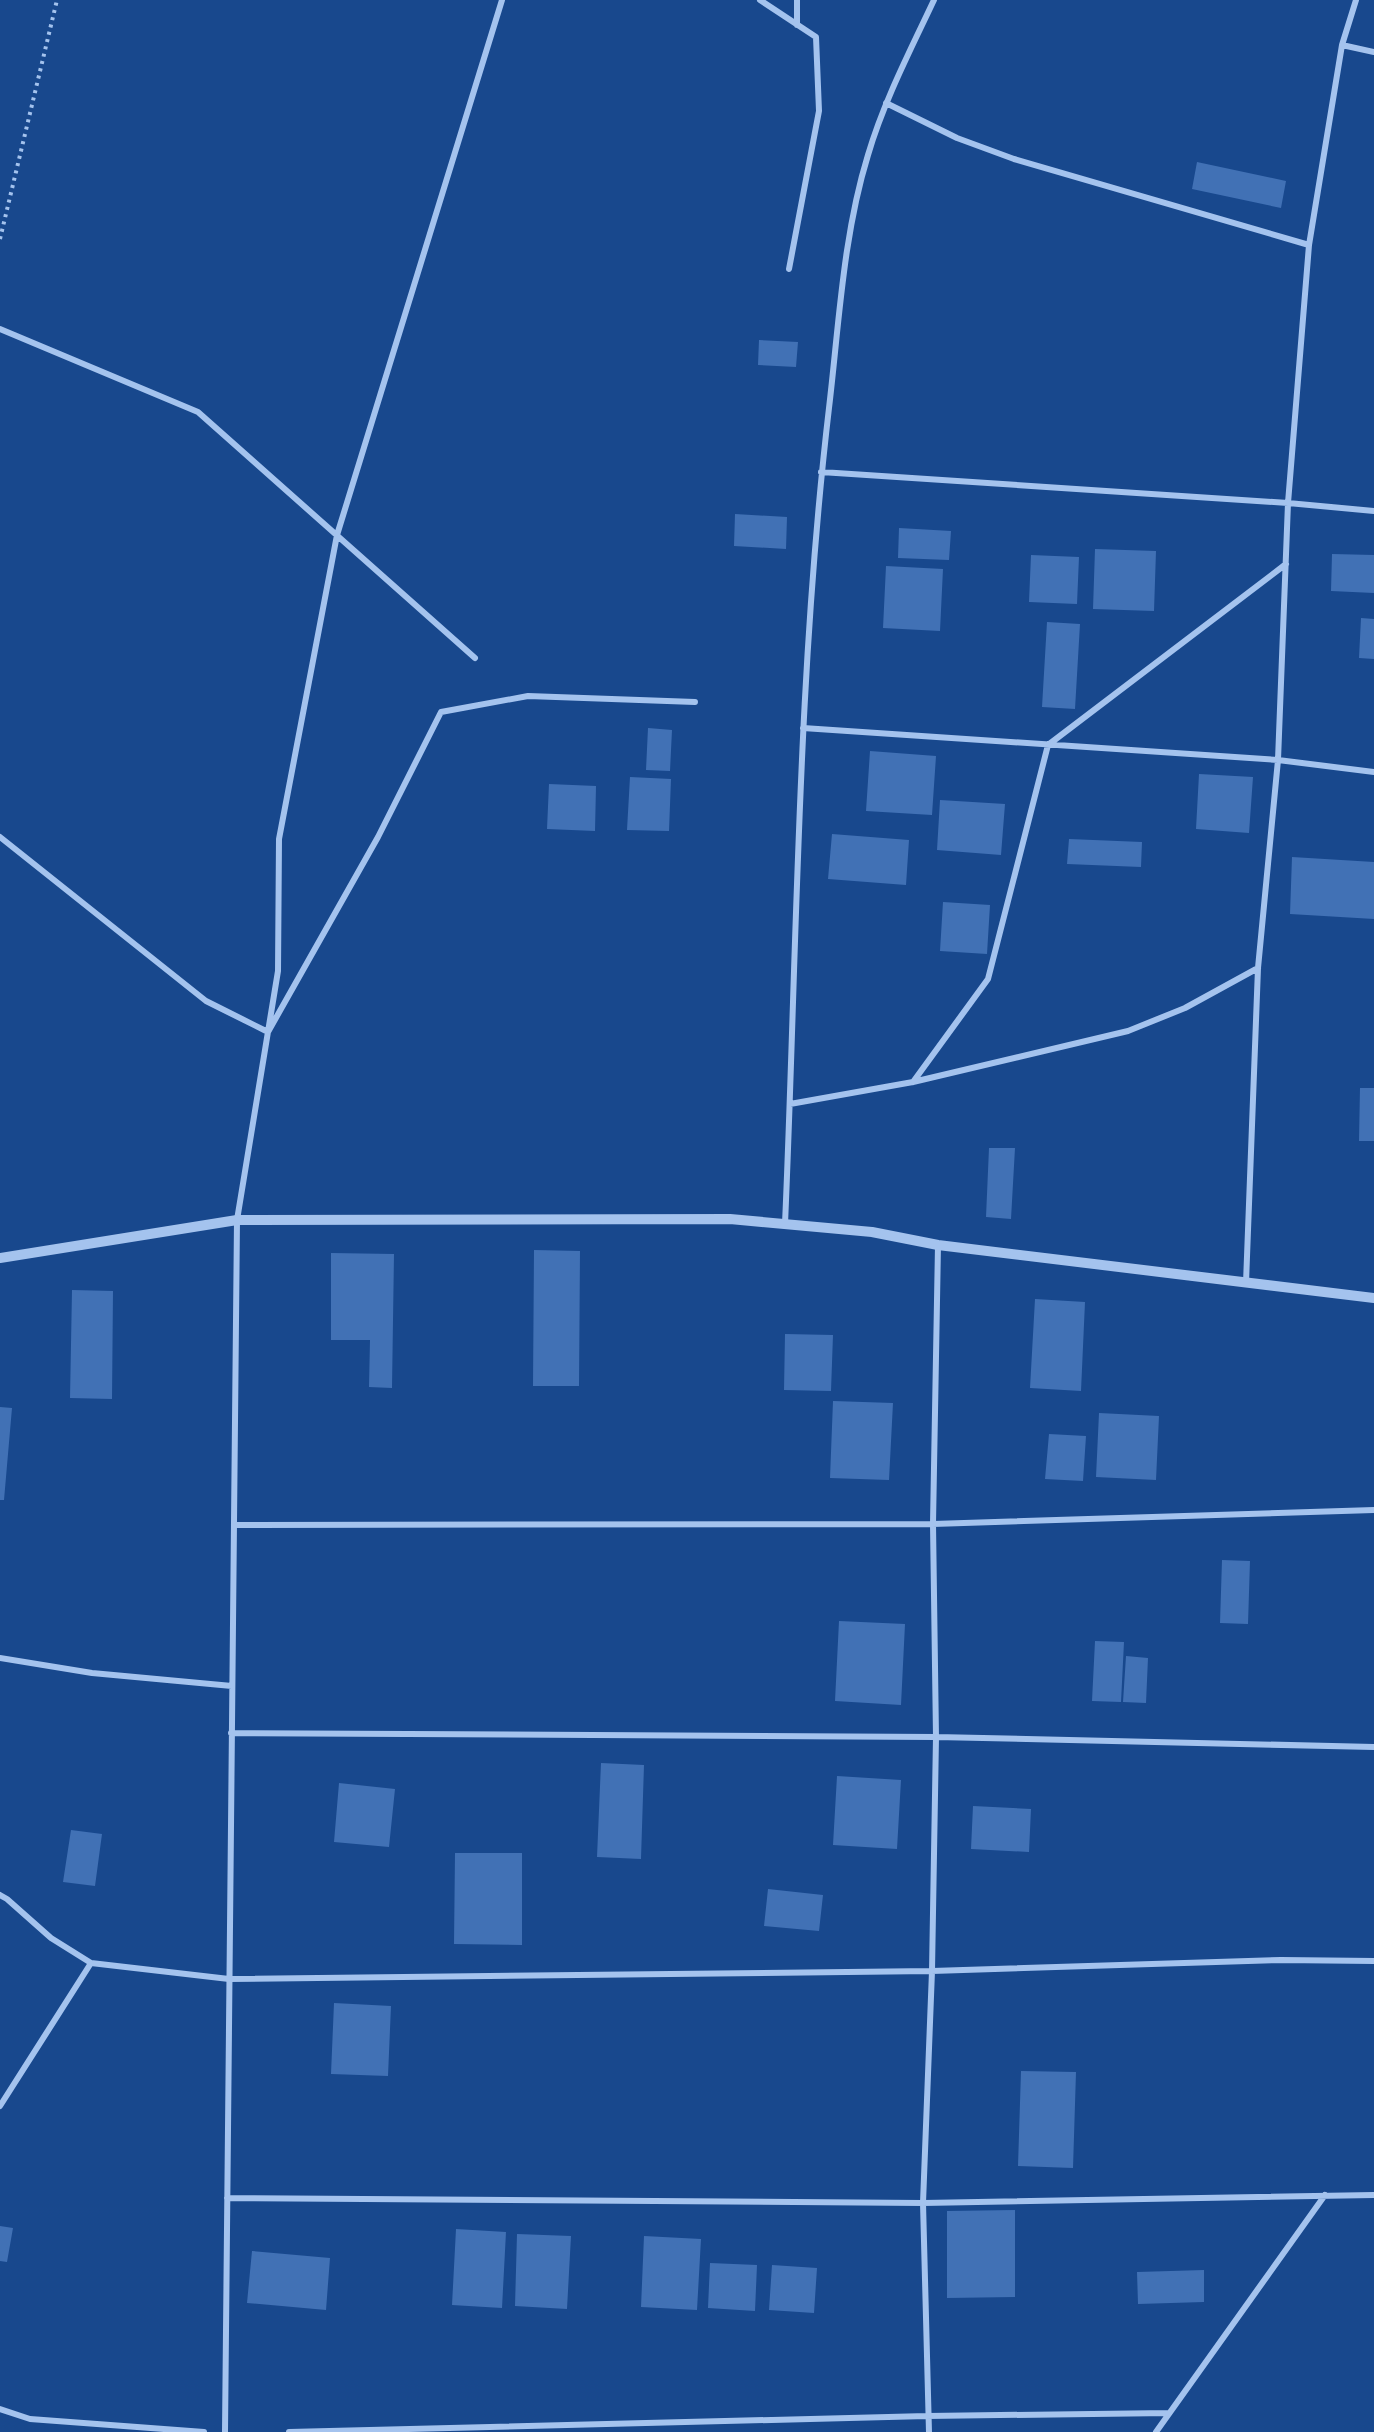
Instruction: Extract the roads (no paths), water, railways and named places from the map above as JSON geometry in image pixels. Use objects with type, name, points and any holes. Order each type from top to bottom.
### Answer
[{"type":"street","points":[[225,2432],[237,1220],[278,971],[279,839],[337,536],[502,0]]},
{"type":"street","points":[[760,0],[816,37],[819,111],[789,269]]},
{"type":"street","points":[[797,0],[798,25]]},
{"type":"street","points":[[785,1224],[803,728],[821,472],[853,214],[868,155],[886,103],[934,0]]},
{"type":"street","points":[[1246,1283],[1258,968],[1278,760],[1288,503],[1309,245],[1342,45],[1356,0]]},
{"type":"street","points":[[1342,45],[1374,52]]},
{"type":"street","points":[[886,103],[957,138],[1014,159],[1309,245]]},
{"type":"street","points":[[0,328],[198,412],[476,658]]},
{"type":"street","points":[[821,472],[1288,503],[1374,512]]},
{"type":"street","points":[[913,1082],[988,979],[1048,745],[1286,564]]},
{"type":"street","points":[[268,1032],[378,837],[441,712],[528,696],[695,702]]},
{"type":"street","points":[[803,728],[1278,760],[1374,772]]},
{"type":"street","points":[[0,837],[206,1001],[268,1032]]},
{"type":"street","points":[[790,1104],[913,1082],[1128,1031],[1185,1008],[1258,968]]},
{"type":"street","points":[[0,1258],[237,1220],[730,1219],[873,1232],[938,1245],[1374,1298]]},
{"type":"street","points":[[929,2432],[923,2202],[932,1971],[936,1737],[933,1524],[938,1245]]},
{"type":"street","points":[[234,1526],[933,1524],[1374,1510]]},
{"type":"street","points":[[0,1658],[92,1673],[232,1686]]},
{"type":"street","points":[[231,1733],[936,1737],[1374,1747]]},
{"type":"street","points":[[0,1895],[8,1899],[51,1938],[91,1963],[230,1979],[932,1971],[1281,1960],[1374,1961]]},
{"type":"street","points":[[0,2106],[91,1963]]},
{"type":"street","points":[[1156,2432],[1325,2195]]},
{"type":"street","points":[[228,2198],[923,2202],[1374,2195]]},
{"type":"street","points":[[0,2409],[30,2419],[204,2432]]},
{"type":"street","points":[[289,2432],[927,2416],[1169,2413]]}]
